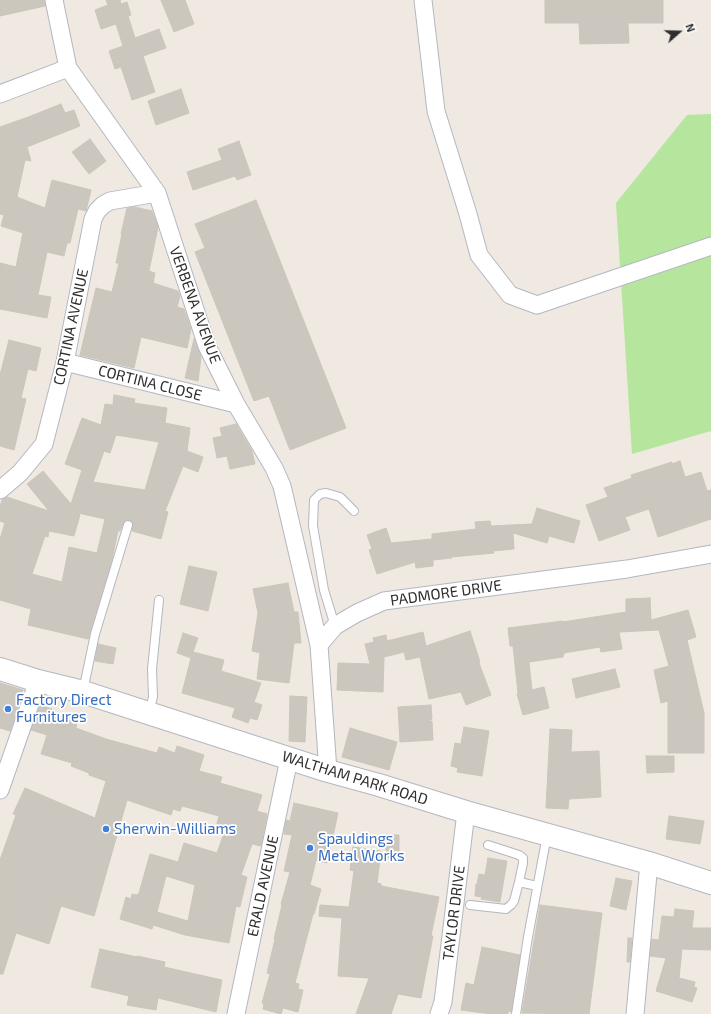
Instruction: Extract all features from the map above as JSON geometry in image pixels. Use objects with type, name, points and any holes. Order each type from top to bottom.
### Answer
[{"type":"main road","name":"WALTHAM PARK ROAD","points":[[0,669],[149,712],[328,772],[649,863],[711,883]]},
{"type":"street","name":"VERBENA AVENUE","points":[[54,0],[68,68],[157,193],[207,346],[236,404],[274,468],[282,486],[319,645]]},
{"type":"street","points":[[423,0],[436,110],[479,255],[510,295],[537,305],[711,246]]},
{"type":"street","points":[[0,94],[68,68]]},
{"type":"street","name":"CORTINA AVENUE","points":[[0,490],[20,473],[44,444],[64,362],[93,219],[97,211],[110,201],[157,193]]},
{"type":"street","name":"CORTINA CLOSE","points":[[64,362],[236,404]]},
{"type":"street","name":"PADMORE DRIVE","points":[[319,645],[336,626],[357,613],[384,601],[627,569],[711,554]]},
{"type":"street","points":[[319,645],[328,772]]},
{"type":"street","points":[[0,790],[38,681]]},
{"type":"street","name":"ERALD AVENUE","points":[[236,1014],[289,759]]},
{"type":"street","name":"TAYLOR DRIVE","points":[[439,1014],[443,1002],[466,812]]},
{"type":"street","points":[[635,1014],[649,863]]},
{"type":"lane","points":[[336,626],[324,590],[313,526],[314,500],[320,494],[326,493],[340,497],[354,511]]},
{"type":"lane","points":[[83,692],[95,634],[128,525]]},
{"type":"lane","points":[[149,712],[153,697],[152,669],[159,600]]},
{"type":"lane","points":[[516,1014],[547,835]]},
{"type":"lane","points":[[470,905],[506,908],[514,901],[523,863],[522,857],[515,852],[488,845]]},
{"type":"lane","points":[[518,882],[537,886]]},
{"type":"green space","points":[[711,114],[711,431],[632,454],[616,203],[687,115]]},
{"type":"building","points":[[0,0],[44,0],[45,6],[0,16]]},
{"type":"building","points":[[106,0],[120,0],[121,4],[127,2],[131,15],[128,16],[135,38],[159,29],[166,48],[143,56],[155,92],[132,100],[121,67],[115,69],[109,51],[123,46],[116,24],[101,29],[95,10],[108,5]]},
{"type":"building","points":[[161,0],[185,0],[194,24],[174,32]]},
{"type":"building","points":[[545,0],[663,0],[663,23],[628,23],[629,43],[580,44],[579,23],[545,23]]},
{"type":"building","points":[[181,89],[189,113],[156,125],[148,101]]},
{"type":"building","points":[[61,104],[65,113],[74,110],[80,126],[27,147],[31,161],[25,160],[17,197],[45,208],[52,180],[91,190],[86,211],[78,209],[70,243],[67,243],[64,256],[47,252],[38,295],[51,297],[47,318],[0,309],[0,263],[16,267],[23,233],[1,226],[4,215],[0,214],[0,127]]},
{"type":"building","points":[[90,139],[106,161],[89,174],[72,152]]},
{"type":"building","points":[[239,141],[251,175],[237,180],[235,176],[193,190],[187,172],[222,160],[218,149]]},
{"type":"building","points":[[256,200],[346,428],[290,450],[269,396],[254,401],[195,252],[205,248],[195,224]]},
{"type":"building","points":[[135,207],[152,211],[158,227],[149,271],[155,273],[153,283],[178,291],[180,296],[177,307],[184,309],[191,329],[187,348],[141,337],[134,368],[80,355],[96,288],[112,292],[119,263],[116,263],[127,208]]},
{"type":"building","points":[[194,339],[201,357],[198,381],[185,378]]},
{"type":"building","points":[[9,340],[41,348],[36,371],[28,369],[21,398],[26,399],[14,450],[0,446],[0,375]]},
{"type":"building","points":[[114,395],[135,399],[134,403],[167,408],[165,423],[190,428],[187,451],[203,457],[198,472],[183,466],[165,511],[168,512],[161,539],[132,531],[132,522],[129,520],[124,521],[120,531],[118,531],[112,559],[88,639],[28,625],[31,609],[0,600],[0,539],[5,523],[0,521],[0,507],[2,500],[7,497],[49,511],[27,484],[43,471],[71,504],[82,470],[65,464],[82,418],[101,425],[105,404],[113,405]],"holes":[[[116,435],[159,442],[145,490],[93,482],[104,451],[110,453]],[[78,513],[105,519],[97,553],[69,547],[62,582],[32,574],[45,536],[48,537],[49,531],[74,536],[80,515]]]},
{"type":"building","points":[[236,424],[252,451],[255,464],[230,469],[227,456],[217,458],[213,438],[222,436],[220,428]]},
{"type":"building","points":[[680,461],[685,477],[701,472],[707,491],[711,490],[711,519],[658,537],[649,509],[625,517],[630,530],[599,541],[586,505],[608,497],[604,488],[632,478],[631,475],[672,462],[672,464]]},
{"type":"building","points":[[537,508],[580,521],[574,543],[549,536],[547,543],[513,533],[514,549],[493,551],[494,553],[433,560],[433,566],[416,568],[415,562],[377,574],[369,550],[372,549],[367,535],[386,528],[391,543],[432,539],[432,534],[476,529],[475,522],[490,521],[491,526],[532,524]]},
{"type":"building","points":[[189,566],[217,572],[208,611],[180,604]]},
{"type":"building","points":[[288,583],[294,612],[298,612],[301,643],[294,643],[289,683],[257,679],[260,653],[252,651],[258,613],[253,589]]},
{"type":"building","points":[[650,598],[651,620],[688,610],[696,637],[687,640],[704,713],[704,753],[668,753],[668,701],[661,703],[654,670],[669,666],[659,630],[619,632],[622,649],[601,652],[600,647],[564,653],[563,657],[529,662],[532,690],[544,687],[549,708],[523,715],[517,694],[513,646],[510,646],[508,628],[563,622],[626,612],[626,599]]},
{"type":"building","points":[[470,631],[480,662],[479,663],[491,695],[466,705],[461,692],[429,699],[420,657],[406,660],[404,652],[384,657],[383,692],[337,690],[338,663],[370,664],[365,644],[374,642],[373,638],[386,635],[387,641],[423,632],[426,646]]},
{"type":"building","points":[[183,633],[198,638],[193,652],[224,660],[221,671],[261,683],[254,702],[262,705],[257,720],[250,718],[248,723],[232,717],[235,708],[182,693],[191,658],[177,653]]},
{"type":"building","points":[[98,644],[116,648],[113,664],[95,661]]},
{"type":"building","points":[[615,669],[620,687],[576,698],[572,679]]},
{"type":"building","name":"Factory Direct Furnitures","points":[[0,683],[23,690],[10,731],[0,728]]},
{"type":"building","points":[[290,696],[307,697],[305,742],[289,741]]},
{"type":"building","points":[[40,705],[52,709],[50,715],[77,723],[76,728],[106,739],[157,753],[159,747],[175,753],[177,746],[204,755],[199,771],[222,777],[220,783],[262,795],[257,811],[267,814],[261,846],[252,844],[241,875],[247,877],[240,907],[236,906],[229,943],[185,935],[153,925],[152,929],[120,919],[126,897],[131,899],[132,894],[137,895],[139,893],[150,854],[178,862],[184,843],[217,853],[225,830],[216,827],[219,816],[182,806],[180,811],[173,809],[171,815],[127,800],[94,916],[61,906],[49,944],[16,933],[3,974],[0,974],[0,860],[16,815],[13,814],[25,788],[95,818],[106,781],[71,766],[72,763],[41,754],[47,735],[31,730]],"holes":[[[166,876],[195,885],[188,921],[157,912]]]},
{"type":"building","points":[[431,705],[432,719],[427,721],[432,721],[433,740],[400,742],[398,707]]},
{"type":"building","points":[[464,727],[489,731],[482,776],[457,772],[458,768],[451,766],[455,743],[461,744]]},
{"type":"building","points":[[350,728],[397,742],[389,770],[342,757]]},
{"type":"building","points":[[550,729],[572,730],[571,752],[599,751],[601,797],[569,799],[568,809],[546,808]]},
{"type":"building","points":[[646,756],[674,756],[674,772],[647,773]]},
{"type":"building","points":[[294,803],[338,813],[327,863],[316,860],[310,885],[321,889],[295,983],[299,984],[298,989],[303,990],[298,1012],[283,1008],[281,1014],[263,1009],[264,1004],[262,1003],[270,974],[267,973],[281,904],[290,872],[284,871],[292,835],[284,834],[286,820],[290,821]]},
{"type":"building","points":[[669,816],[704,821],[700,844],[666,839]]},
{"type":"building","points":[[386,835],[399,835],[399,858],[386,858]]},
{"type":"building","points":[[353,847],[381,851],[377,883],[381,884],[381,886],[439,897],[421,998],[398,994],[391,1014],[356,1014],[369,978],[338,976],[342,918],[319,916],[320,905],[349,907],[354,871],[350,870]]},
{"type":"building","points":[[488,858],[507,861],[500,902],[481,899],[482,897],[475,896],[479,874],[485,875]]},
{"type":"building","points":[[616,878],[632,881],[626,910],[610,906]]},
{"type":"building","points":[[540,905],[602,913],[589,1014],[522,1013]]},
{"type":"building","points":[[675,909],[694,911],[692,928],[711,928],[711,950],[682,949],[679,978],[695,982],[694,987],[697,988],[692,1002],[656,991],[666,958],[650,956],[652,939],[659,940],[662,916],[674,917]]},
{"type":"building","points":[[628,938],[632,938],[630,962],[627,962]]},
{"type":"building","points":[[482,947],[520,955],[511,1012],[508,1011],[508,1014],[491,1014],[461,1010],[466,983],[474,985]]},
{"type":"building","points":[[100,949],[165,962],[164,967],[222,980],[216,1012],[158,998],[156,1010],[127,1005],[129,996],[91,987]]},
{"type":"place","name":"Factory Direct Furnitures","points":[[8,709]]},
{"type":"place","name":"Sherwin-Williams","points":[[106,829]]},
{"type":"place","name":"Spauldings Metal Works","points":[[310,848]]}]
